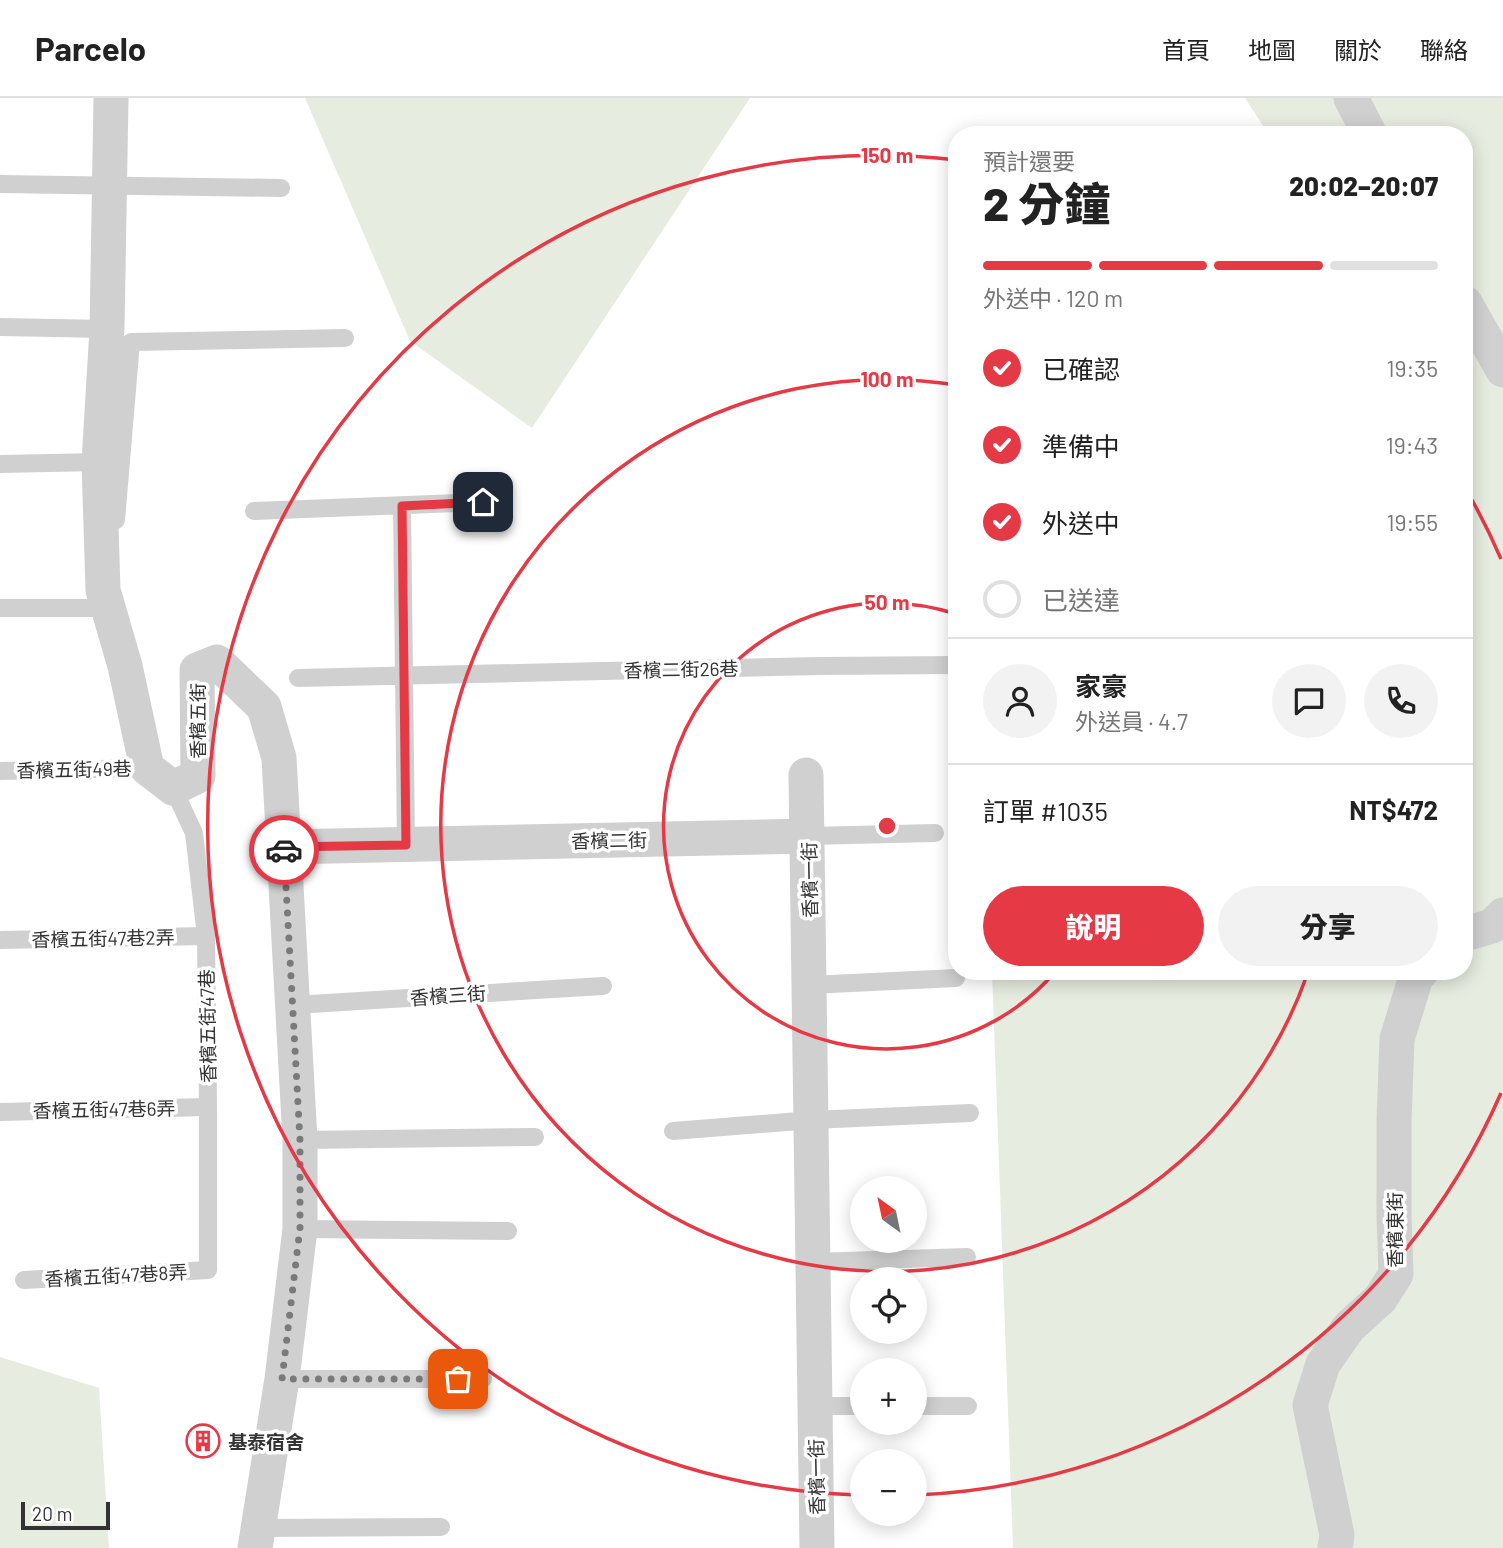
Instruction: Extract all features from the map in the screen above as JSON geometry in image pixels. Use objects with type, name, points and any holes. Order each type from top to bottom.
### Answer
[{"type":"street","points":[[111,98],[107,329],[99,462],[103,590],[160,778]]},
{"type":"street","points":[[1351,98],[1365,126]]},
{"type":"street","points":[[1473,317],[1503,370]]},
{"type":"street","name":"香檳五街","points":[[160,778],[198,776],[197,670],[217,662],[264,707],[279,758],[284,847]]},
{"type":"street","name":"香檳一街","points":[[806,775],[817,1548]]},
{"type":"street","name":"香檳二街","points":[[284,847],[808,835]]},
{"type":"street","points":[[256,1538],[282,1379],[300,1228],[300,1140],[284,847]]},
{"type":"street","points":[[1473,932],[1492,926],[1503,915]]},
{"type":"street","name":"香檳東街","points":[[1335,1548],[1337,1535],[1310,1405],[1323,1364],[1349,1327],[1380,1299],[1396,1274],[1394,1121],[1397,1039],[1415,980]]},
{"type":"lane","points":[[0,184],[281,188]]},
{"type":"lane","points":[[0,327],[107,329]]},
{"type":"lane","points":[[0,608],[108,608],[131,342],[345,338]]},
{"type":"lane","points":[[0,464],[99,462]]},
{"type":"lane","points":[[254,511],[483,502]]},
{"type":"lane","points":[[402,506],[406,845]]},
{"type":"lane","name":"香檳二街26巷","points":[[298,678],[948,665]]},
{"type":"lane","name":"香檳五街49巷","points":[[0,771],[160,778]]},
{"type":"lane","name":"香檳五街47巷","points":[[160,778],[194,833],[206,936],[208,1270]]},
{"type":"lane","name":"香檳二街","points":[[808,835],[935,833]]},
{"type":"lane","name":"香檳五街47巷2弄","points":[[0,940],[206,936]]},
{"type":"lane","points":[[810,985],[948,978]]},
{"type":"lane","name":"香檳三街","points":[[294,1005],[603,986]]},
{"type":"lane","name":"香檳五街47巷6弄","points":[[0,1112],[208,1107]]},
{"type":"lane","points":[[673,1131],[812,1120],[970,1113]]},
{"type":"lane","points":[[300,1140],[535,1137]]},
{"type":"lane","points":[[300,1228],[508,1231]]},
{"type":"lane","points":[[813,1262],[967,1257]]},
{"type":"lane","name":"香檳五街47巷8弄","points":[[24,1280],[208,1270]]},
{"type":"lane","points":[[282,1379],[483,1379]]},
{"type":"lane","points":[[815,1406],[850,1406]]},
{"type":"lane","points":[[927,1406],[968,1406]]},
{"type":"lane","points":[[256,1538],[441,1527]]},
{"type":"shaded area","points":[[305,98],[750,98],[532,428],[410,341]]},
{"type":"shaded area","points":[[1245,98],[1503,98],[1503,1548],[1013,1548],[992,980],[1473,980],[1473,126],[1263,126]]},
{"type":"shaded area","points":[[0,1357],[99,1388],[109,1548],[0,1548]]},
{"type":"way so far","points":[[284,850],[300,1140],[300,1228],[282,1379],[458,1379]]},
{"type":"place","name":"基泰宿舍","points":[[203,1441]]},
{"type":"route","points":[[284,850],[284,847],[406,845],[402,506],[483,502]]}]
